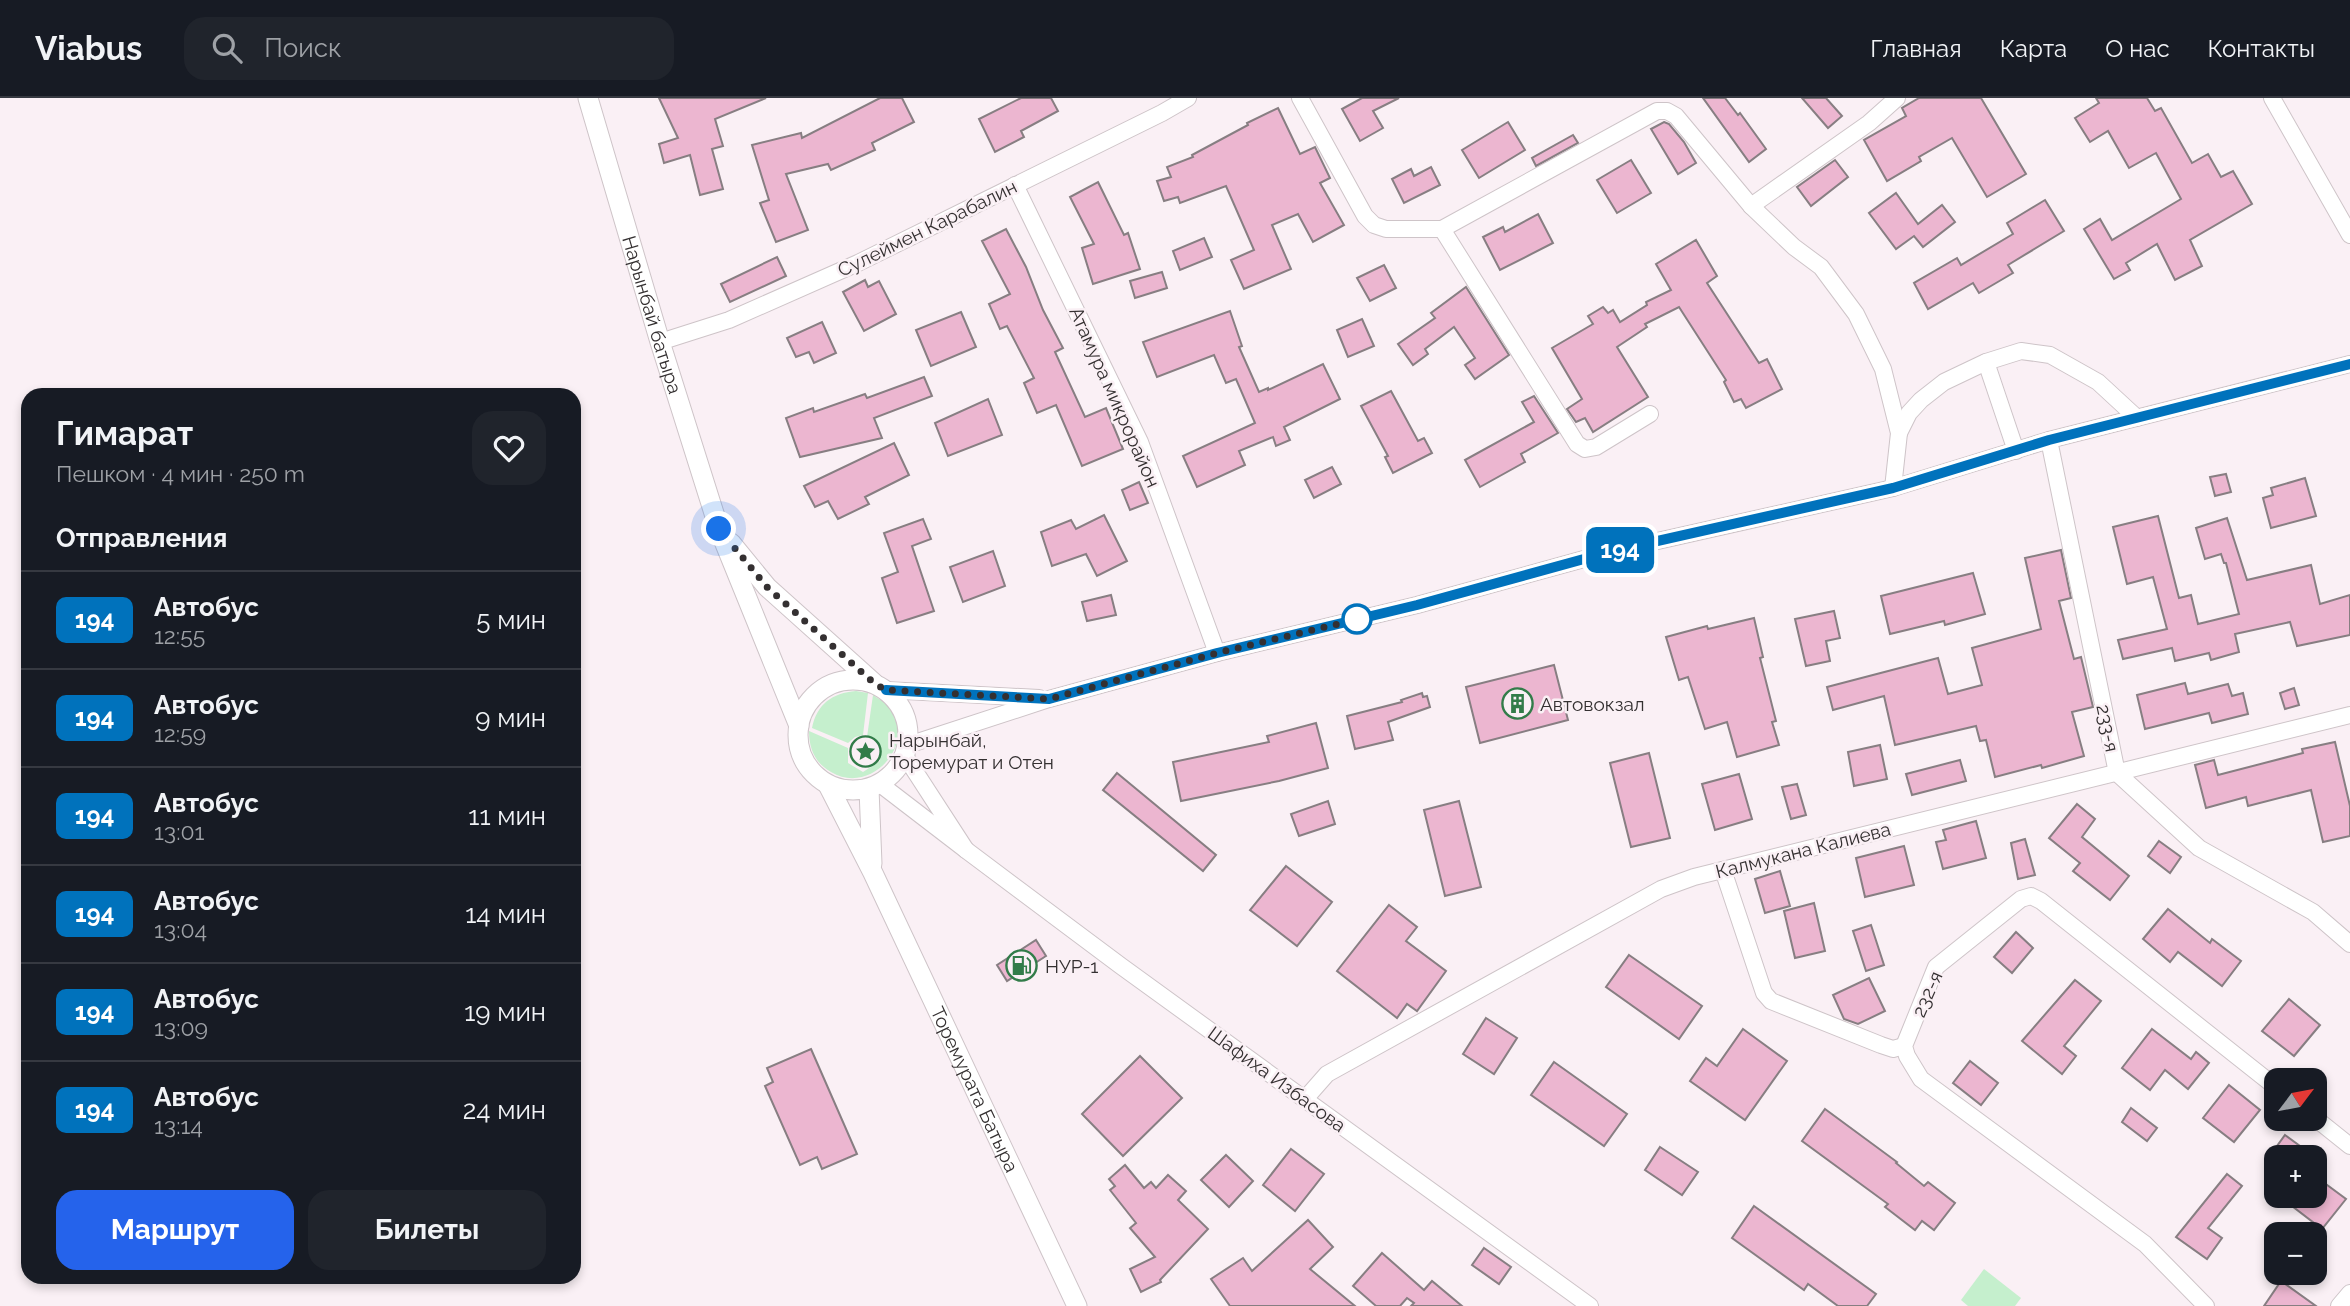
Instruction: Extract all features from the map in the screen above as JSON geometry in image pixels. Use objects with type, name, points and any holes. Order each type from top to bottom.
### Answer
[{"type":"street","name":"Нарынбай батыра","points":[[588,98],[719,529],[799,726]]},
{"type":"street","name":"Сулеймен Карабалин","points":[[660,342],[729,320],[858,262],[1162,114],[1188,98]]},
{"type":"street","points":[[1300,98],[1365,216],[1374,225],[1386,229],[1442,229],[1657,111],[1667,111],[1676,116],[1751,206],[1794,247],[1821,267],[1856,314],[1883,369],[1899,433],[1893,488]]},
{"type":"street","points":[[1751,206],[1869,124],[1897,98]]},
{"type":"street","points":[[2272,98],[2350,235]]},
{"type":"street","name":"Атамура микрорайон","points":[[1015,185],[1140,442],[1217,653]]},
{"type":"street","points":[[1442,229],[1577,444],[1585,449],[1596,447],[1650,414]]},
{"type":"street","points":[[1899,433],[1909,413],[1944,382],[1986,362],[2021,351],[2050,355],[2098,382],[2137,418]]},
{"type":"street","points":[[1986,362],[2016,451]]},
{"type":"street","points":[[1049,699],[880,687],[850,680],[827,686],[808,703],[799,726],[800,750],[808,768],[828,785],[844,790],[875,786],[891,777],[907,751],[1049,699],[1217,653],[1417,605],[1613,551],[1893,488],[2049,440],[2350,364]]},
{"type":"street","name":"233-я","points":[[2049,440],[2117,772],[2199,848],[2313,912],[2350,944]]},
{"type":"street","points":[[719,529],[767,587],[895,698],[907,720],[907,751],[966,850]]},
{"type":"street","name":"Калмукана Калиева","points":[[1305,1099],[1327,1074],[1661,889],[1693,877],[2350,715]]},
{"type":"street","name":"Торемурата Батыра","points":[[828,785],[873,873],[1077,1306]]},
{"type":"street","points":[[873,873],[875,786]]},
{"type":"street","name":"Шафиха Избасова","points":[[875,786],[1590,1306]]},
{"type":"street","points":[[1723,870],[1764,993],[1771,1001],[1881,1045],[1894,1049],[1905,1046],[1907,1056],[1921,1079],[2145,1244],[2206,1306]]},
{"type":"street","name":"232-я","points":[[1905,1046],[1936,967],[2021,899],[2031,896],[2041,901],[2264,1078]]},
{"type":"street","points":[[2328,1128],[2350,1146]]},
{"type":"street","points":[[2339,1306],[2350,1293]]},
{"type":"green space","points":[[856,691],[868,693],[863,735],[848,743],[812,728],[818,712],[827,701],[840,694]]},
{"type":"green space","points":[[873,695],[887,704],[896,718],[898,733],[895,748],[887,761],[876,771],[862,777],[847,778],[831,772],[814,755],[809,731],[848,748],[848,763],[863,772],[880,761],[880,744],[867,737]]},
{"type":"green space","points":[[1984,1269],[2021,1298],[2015,1306],[1968,1306],[1961,1300]]},
{"type":"building","points":[[659,98],[766,98],[715,119],[723,146],[712,149],[723,189],[700,195],[690,155],[664,163],[659,144],[678,138]]},
{"type":"building","points":[[880,98],[902,98],[914,122],[872,143],[875,150],[831,170],[828,164],[786,174],[808,230],[776,242],[760,203],[769,200],[752,145],[801,133],[802,138]]},
{"type":"building","points":[[1021,98],[1051,98],[1058,111],[1021,131],[1024,137],[995,152],[979,119]]},
{"type":"building","points":[[1362,98],[1399,98],[1373,111],[1383,128],[1360,141],[1342,109]]},
{"type":"building","points":[[1703,98],[1725,98],[1738,115],[1740,113],[1766,149],[1749,162]]},
{"type":"building","points":[[1802,98],[1826,98],[1842,116],[1828,128]]},
{"type":"building","points":[[1919,98],[1981,98],[2026,174],[1987,197],[1952,138],[1919,157],[1921,161],[1887,181],[1864,140],[1906,116],[1902,108]]},
{"type":"building","points":[[2096,98],[2147,98],[2155,111],[2161,108],[2192,163],[2208,154],[2221,177],[2233,171],[2252,204],[2190,240],[2202,266],[2175,280],[2157,244],[2126,263],[2130,270],[2114,279],[2084,229],[2100,219],[2112,240],[2181,199],[2156,153],[2129,168],[2108,131],[2090,142],[2075,118],[2099,103]]},
{"type":"building","points":[[1278,108],[1300,154],[1315,147],[1330,178],[1320,183],[1344,225],[1313,242],[1298,214],[1272,225],[1291,269],[1244,289],[1231,260],[1254,250],[1226,186],[1180,203],[1178,197],[1164,201],[1157,181],[1171,177],[1167,167],[1193,157],[1192,155],[1248,125],[1247,123]]},
{"type":"building","points":[[1508,122],[1525,150],[1479,178],[1462,150]]},
{"type":"building","points":[[1664,122],[1669,124],[1684,142],[1696,163],[1678,174],[1651,129]]},
{"type":"building","points":[[1573,135],[1578,143],[1536,166],[1532,158]]},
{"type":"building","points":[[1631,160],[1651,193],[1617,213],[1597,180]]},
{"type":"building","points":[[1835,160],[1848,177],[1811,206],[1797,187]]},
{"type":"building","points":[[1431,167],[1440,185],[1404,203],[1392,179],[1411,169],[1414,176]]},
{"type":"building","points":[[1098,182],[1124,235],[1128,233],[1140,269],[1093,284],[1082,248],[1094,244],[1070,197]]},
{"type":"building","points":[[1896,193],[1918,224],[1942,205],[1955,222],[1923,247],[1914,236],[1896,249],[1869,213]]},
{"type":"building","points":[[2045,200],[2064,231],[2008,265],[2013,273],[1979,293],[1973,283],[1928,309],[1914,283],[1957,258],[1961,265],[2013,234],[2007,223]]},
{"type":"building","points":[[1538,214],[1553,243],[1500,270],[1483,237],[1503,227],[1505,232]]},
{"type":"building","points":[[1006,229],[1063,348],[1055,352],[1085,417],[1106,408],[1123,449],[1082,466],[1056,405],[1037,413],[1024,383],[1034,378],[1007,326],[1000,329],[989,304],[1010,294],[982,241]]},
{"type":"building","points":[[1204,238],[1212,257],[1180,270],[1173,251]]},
{"type":"building","points":[[1696,240],[1717,276],[1707,283],[1759,363],[1767,359],[1782,389],[1746,408],[1741,399],[1734,402],[1724,382],[1726,380],[1679,307],[1645,324],[1647,327],[1617,347],[1648,397],[1593,432],[1585,418],[1576,422],[1567,409],[1582,399],[1552,348],[1593,324],[1588,316],[1603,307],[1608,313],[1613,310],[1620,322],[1647,305],[1646,302],[1671,290],[1656,264]]},
{"type":"building","points":[[777,257],[786,276],[730,302],[721,284]]},
{"type":"building","points":[[1384,265],[1396,288],[1370,301],[1357,278]]},
{"type":"building","points":[[1162,272],[1167,288],[1135,298],[1130,281]]},
{"type":"building","points":[[865,280],[868,287],[879,281],[896,314],[864,331],[843,292]]},
{"type":"building","points":[[1466,287],[1509,355],[1475,379],[1465,365],[1475,358],[1454,327],[1425,349],[1428,354],[1413,365],[1398,344],[1435,318],[1431,313]]},
{"type":"building","points":[[1230,311],[1242,346],[1239,347],[1259,392],[1323,364],[1340,399],[1284,427],[1290,440],[1276,446],[1273,437],[1239,451],[1245,465],[1197,487],[1183,456],[1255,423],[1236,379],[1226,383],[1214,355],[1157,377],[1143,342]]},
{"type":"building","points":[[961,312],[976,347],[931,366],[916,330]]},
{"type":"building","points":[[1362,319],[1374,346],[1348,357],[1337,330]]},
{"type":"building","points":[[822,322],[836,353],[814,363],[809,352],[796,357],[787,338]]},
{"type":"building","points":[[924,377],[932,396],[874,418],[882,438],[800,457],[786,418],[813,408],[814,412],[865,394],[867,398]]},
{"type":"building","points":[[1391,391],[1418,441],[1424,438],[1432,453],[1393,473],[1385,457],[1388,456],[1361,406]]},
{"type":"building","points":[[1534,396],[1558,433],[1521,454],[1525,462],[1480,487],[1465,460],[1534,422],[1522,402]]},
{"type":"building","points":[[988,399],[1002,435],[948,456],[935,423]]},
{"type":"building","points":[[894,443],[909,475],[865,497],[869,504],[838,519],[828,501],[815,507],[804,486]]},
{"type":"building","points":[[1332,467],[1341,484],[1314,498],[1305,480]]},
{"type":"building","points":[[2226,474],[2231,492],[2215,496],[2210,477]]},
{"type":"building","points":[[2305,478],[2316,516],[2271,528],[2263,498],[2273,495],[2271,488]]},
{"type":"building","points":[[1139,482],[1148,503],[1130,510],[1122,490]]},
{"type":"building","points":[[1104,515],[1127,561],[1097,576],[1086,554],[1052,566],[1041,532],[1071,520],[1076,529]]},
{"type":"building","points":[[2158,516],[2179,598],[2191,595],[2198,624],[2239,614],[2226,563],[2221,554],[2205,559],[2196,528],[2227,518],[2247,580],[2311,565],[2320,604],[2350,595],[2350,635],[2297,646],[2290,622],[2235,634],[2239,652],[2211,660],[2209,653],[2175,661],[2172,648],[2123,659],[2118,640],[2167,629],[2153,577],[2127,584],[2113,527]]},
{"type":"building","points":[[923,519],[931,539],[912,546],[934,611],[897,623],[882,578],[898,572],[884,533]]},
{"type":"building","points":[[2061,550],[2071,598],[2059,601],[2074,659],[2081,657],[2093,707],[2072,712],[2084,756],[1995,777],[1986,740],[1980,741],[1976,726],[1895,745],[1884,696],[1833,710],[1827,687],[1938,658],[1948,694],[1982,685],[1972,648],[2041,629],[2025,558]]},
{"type":"building","points":[[993,551],[1005,586],[963,602],[950,567]]},
{"type":"building","points":[[1973,573],[1985,614],[1945,625],[1944,621],[1890,634],[1881,596]]},
{"type":"building","points":[[1111,595],[1116,615],[1087,621],[1082,602]]},
{"type":"building","points":[[1834,611],[1840,638],[1826,641],[1830,661],[1806,666],[1795,619]]},
{"type":"building","points":[[1754,618],[1763,657],[1760,658],[1776,721],[1772,722],[1779,745],[1737,757],[1727,722],[1705,729],[1688,677],[1679,680],[1666,637]]},
{"type":"building","name":"Автовокзал","points":[[1554,665],[1568,720],[1480,743],[1466,687]]},
{"type":"building","points":[[2185,683],[2188,694],[2228,684],[2232,696],[2243,693],[2248,714],[2212,723],[2209,713],[2145,729],[2137,695]]},
{"type":"building","points":[[2294,688],[2299,705],[2285,709],[2280,693]]},
{"type":"building","points":[[1422,693],[1423,697],[1427,696],[1430,707],[1388,722],[1393,740],[1355,749],[1347,716],[1402,702],[1401,700]]},
{"type":"building","points":[[1316,723],[1328,768],[1181,801],[1173,762],[1269,742],[1267,736]]},
{"type":"building","points":[[2335,742],[2350,806],[2350,836],[2323,842],[2311,790],[2248,806],[2246,797],[2206,808],[2195,765],[2214,760],[2218,775],[2303,753],[2302,749]]},
{"type":"building","points":[[1880,745],[1887,779],[1854,786],[1848,752]]},
{"type":"building","points":[[1649,753],[1670,838],[1631,847],[1610,763]]},
{"type":"building","points":[[1960,760],[1966,781],[1912,795],[1906,774]]},
{"type":"building","points":[[1117,773],[1216,855],[1203,871],[1103,790]]},
{"type":"building","points":[[1739,774],[1752,819],[1715,830],[1702,784]]},
{"type":"building","points":[[1797,784],[1806,815],[1791,819],[1782,787]]},
{"type":"building","points":[[1328,801],[1335,824],[1299,836],[1291,814]]},
{"type":"building","points":[[1459,801],[1481,887],[1445,896],[1424,810]]},
{"type":"building","points":[[2077,804],[2095,819],[2082,837],[2129,876],[2110,900],[2073,871],[2080,863],[2049,838]]},
{"type":"building","points":[[1976,821],[1986,858],[1943,869],[1936,842],[1946,840],[1943,830]]},
{"type":"building","points":[[2025,839],[2035,875],[2018,879],[2011,843]]},
{"type":"building","points":[[2159,841],[2181,857],[2170,873],[2148,856]]},
{"type":"building","points":[[1904,846],[1914,885],[1865,897],[1856,858]]},
{"type":"building","points":[[1286,866],[1332,902],[1297,946],[1250,910]]},
{"type":"building","points":[[1780,871],[1790,906],[1765,913],[1755,879]]},
{"type":"building","points":[[1814,903],[1825,951],[1795,958],[1784,911]]},
{"type":"building","points":[[1389,905],[1417,927],[1406,941],[1446,971],[1417,1011],[1407,1004],[1397,1018],[1337,971]]},
{"type":"building","points":[[2168,909],[2210,943],[2212,939],[2241,961],[2222,986],[2178,952],[2170,962],[2143,939]]},
{"type":"building","points":[[1871,925],[1884,965],[1866,971],[1853,931]]},
{"type":"building","points":[[2016,932],[2033,948],[2012,973],[1994,957]]},
{"type":"building","points":[[1036,940],[1046,956],[1007,981],[997,965]]},
{"type":"building","points":[[1629,955],[1702,1006],[1679,1039],[1606,987]]},
{"type":"building","points":[[1869,978],[1885,1011],[1858,1024],[1844,1019],[1833,995]]},
{"type":"building","points":[[2075,980],[2101,1001],[2064,1046],[2076,1056],[2062,1074],[2022,1041]]},
{"type":"building","points":[[2289,999],[2320,1025],[2294,1056],[2262,1031]]},
{"type":"building","points":[[1486,1018],[1517,1038],[1494,1074],[1463,1054]]},
{"type":"building","points":[[1743,1029],[1787,1061],[1745,1120],[1690,1081],[1706,1058],[1717,1066]]},
{"type":"building","points":[[2152,1029],[2191,1059],[2196,1052],[2209,1063],[2188,1089],[2165,1070],[2150,1090],[2122,1068]]},
{"type":"building","points":[[811,1049],[857,1154],[822,1169],[817,1157],[800,1165],[765,1086],[773,1082],[767,1068]]},
{"type":"building","points":[[1140,1056],[1182,1098],[1123,1156],[1082,1114]]},
{"type":"building","points":[[1970,1061],[1998,1083],[1981,1105],[1953,1083]]},
{"type":"building","points":[[1554,1062],[1627,1114],[1604,1146],[1531,1095]]},
{"type":"building","points":[[2229,1085],[2260,1110],[2234,1142],[2203,1118]]},
{"type":"building","points":[[2131,1108],[2157,1128],[2147,1141],[2122,1122]]},
{"type":"building","points":[[1825,1109],[1897,1162],[1924,1186],[1928,1182],[1955,1203],[1934,1230],[1922,1221],[1915,1230],[1885,1207],[1888,1204],[1802,1141]]},
{"type":"building","points":[[2285,1135],[2299,1145],[2278,1145]]},
{"type":"building","points":[[1660,1147],[1698,1172],[1682,1195],[1645,1170]]},
{"type":"building","points":[[1291,1149],[1324,1174],[1295,1211],[1263,1185]]},
{"type":"building","points":[[1226,1155],[1253,1181],[1229,1207],[1201,1180]]},
{"type":"building","points":[[1125,1165],[1144,1188],[1151,1182],[1156,1188],[1168,1175],[1186,1191],[1178,1200],[1208,1229],[1161,1282],[1141,1292],[1130,1269],[1155,1257],[1130,1228],[1136,1223],[1110,1190],[1115,1186],[1109,1179]]},
{"type":"building","points":[[2227,1174],[2242,1186],[2208,1228],[2222,1238],[2207,1259],[2176,1237]]},
{"type":"building","points":[[2327,1185],[2346,1199],[2327,1223],[2313,1222],[2295,1208],[2327,1208]]},
{"type":"building","points":[[1754,1206],[1876,1294],[1867,1306],[1838,1306],[1808,1284],[1804,1290],[1732,1238]]},
{"type":"building","points":[[1308,1220],[1333,1247],[1310,1269],[1355,1306],[1230,1306],[1211,1279],[1243,1258],[1252,1271]]},
{"type":"building","points":[[1484,1248],[1511,1267],[1499,1284],[1472,1265]]},
{"type":"building","points":[[1382,1253],[1424,1290],[1432,1281],[1462,1306],[1411,1306],[1414,1303],[1407,1298],[1400,1306],[1376,1306],[1353,1286]]},
{"type":"building","points":[[2278,1285],[2287,1285],[2316,1306],[2264,1306]]},
{"type":"bus line","name":"194","points":[[886,690],[1049,699],[1217,653],[1417,605],[1613,551],[1893,488],[2049,440],[2350,364]]},
{"type":"place","name":"Автовокзал","points":[[1517,704]]},
{"type":"place","name":"Нарынбай, Торемурат и Отен","points":[[866,751]]},
{"type":"place","name":"НУР-1","points":[[1022,966]]},
{"type":"route","points":[[719,529],[767,587],[875,684],[886,690],[1049,699],[1217,653],[1367,617],[1357,619]]}]
